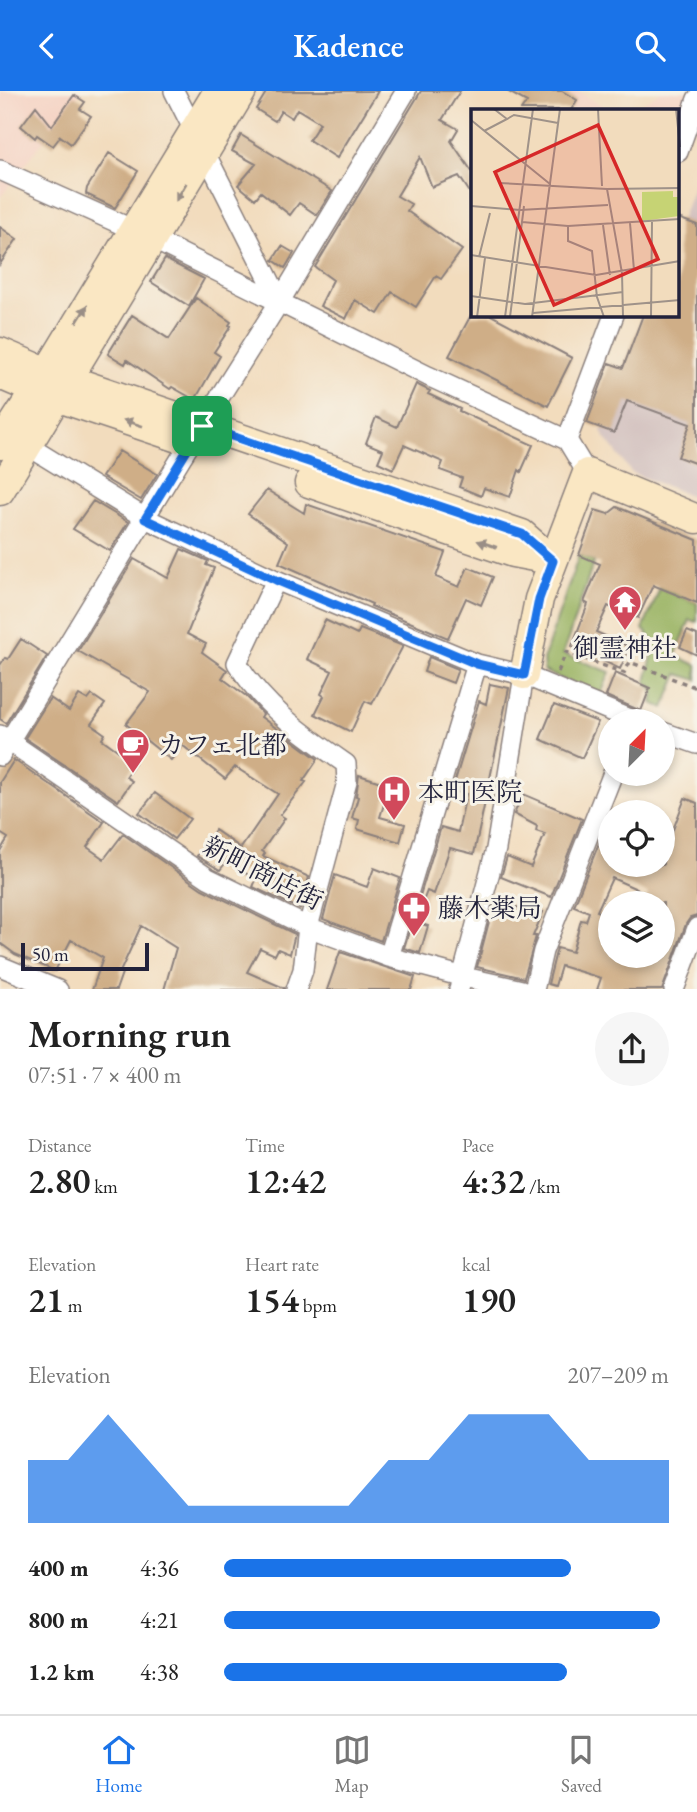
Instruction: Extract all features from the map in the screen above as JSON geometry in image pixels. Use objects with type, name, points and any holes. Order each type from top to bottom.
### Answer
[{"type":"street","points":[[174,91],[280,301]]},
{"type":"street","points":[[200,140],[218,91]]},
{"type":"street","points":[[0,445],[52,385],[200,140],[242,91]]},
{"type":"street","points":[[3,744],[280,301],[406,91]]},
{"type":"street","points":[[680,146],[697,99]]},
{"type":"street","points":[[0,170],[144,235],[428,376],[567,440],[587,473],[697,519]]},
{"type":"street","points":[[567,440],[613,317]]},
{"type":"street","points":[[0,352],[52,385]]},
{"type":"street","points":[[0,375],[52,385],[197,434],[513,553],[553,561]]},
{"type":"street","points":[[0,491],[28,446],[52,385]]},
{"type":"street","points":[[28,446],[145,519],[276,580],[477,664],[524,675],[605,709]]},
{"type":"street","points":[[461,983],[496,849],[539,599],[587,473]]},
{"type":"street","points":[[276,580],[237,663],[252,687],[293,726],[346,764],[347,782],[308,927],[303,970],[296,989]]},
{"type":"street","points":[[389,957],[477,664]]},
{"type":"street","points":[[676,736],[697,744]]},
{"type":"street","name":"新町商店街","points":[[3,744],[208,878],[308,927],[461,983],[522,989]]},
{"type":"street","points":[[534,989],[542,951],[608,786]]},
{"type":"street","points":[[674,989],[697,928]]},
{"type":"street","points":[[0,966],[58,989]]},
{"type":"path","points":[[566,652],[624,673],[630,661],[697,688]]},
{"type":"shaded area","points":[[0,91],[81,91],[0,198]]},
{"type":"shaded area","points":[[551,91],[578,91],[608,109],[531,109]]},
{"type":"shaded area","points":[[661,91],[691,91],[680,121],[680,109],[634,109]]},
{"type":"shaded area","points":[[697,177],[697,498],[632,473],[601,432],[644,317],[680,317],[680,223]]},
{"type":"green space","points":[[579,555],[594,561],[563,654],[610,672],[600,697],[544,671],[543,660]]},
{"type":"green space","points":[[660,588],[697,603],[697,622],[690,620],[675,656],[697,665],[697,680],[678,674],[664,708],[652,703],[654,689],[646,682],[655,643],[643,629]]},
{"type":"building","points":[[267,91],[378,91],[337,158],[309,140],[320,123],[297,109],[292,118],[281,111],[275,121],[256,109]]},
{"type":"building","points":[[421,91],[460,91],[442,120],[458,129],[451,141],[471,170],[471,194],[459,176],[432,187],[420,157],[397,196],[411,204],[407,211],[462,250],[441,279],[436,276],[416,307],[392,292],[378,314],[355,300],[346,319],[320,306],[333,280],[315,267]]},
{"type":"building","points":[[507,91],[562,91],[577,100],[572,109],[522,109],[527,102]]},
{"type":"building","points":[[74,95],[85,102],[80,109],[91,116],[71,144],[59,135],[53,146],[37,135],[35,138],[21,126],[36,106],[52,126]]},
{"type":"building","points":[[241,135],[332,191],[317,215],[299,203],[290,215],[261,192],[255,199],[238,185],[256,164],[232,151]]},
{"type":"building","points":[[109,153],[138,171],[115,208],[86,194]]},
{"type":"building","points":[[680,219],[697,225],[697,464],[678,457],[690,424],[627,401],[614,433],[587,423],[609,363],[623,368],[642,317],[680,317]]},
{"type":"building","points":[[0,227],[17,239],[0,264]]},
{"type":"building","points":[[282,246],[294,253],[285,268],[273,260]]},
{"type":"building","points":[[165,259],[204,279],[189,306],[151,282]]},
{"type":"building","points":[[196,298],[231,322],[231,326],[214,352],[220,356],[195,400],[172,387],[170,389],[127,360],[125,364],[108,354],[132,315],[169,339]]},
{"type":"building","points":[[471,315],[495,317],[572,358],[548,406],[449,356]]},
{"type":"building","points":[[416,384],[430,391],[428,394],[460,409],[459,411],[533,445],[521,472],[519,470],[510,497],[484,488],[481,496],[459,487],[462,478],[440,470],[443,462],[404,445],[393,469],[378,462],[383,450],[366,443],[376,417],[397,427]]},
{"type":"building","points":[[119,451],[157,474],[141,500],[102,477]]},
{"type":"building","points":[[267,490],[304,513],[306,504],[445,552],[436,577],[459,587],[468,567],[493,577],[481,605],[466,598],[448,638],[279,563],[288,542],[248,514]]},
{"type":"building","points":[[93,501],[128,522],[110,551],[73,529]]},
{"type":"building","points":[[617,507],[697,540],[697,603],[653,585],[638,618],[608,606],[596,632],[630,647],[620,669],[572,646],[588,604],[584,602],[600,564],[579,555],[595,510],[608,514]]},
{"type":"building","points":[[181,549],[208,561],[206,565],[214,568],[187,634],[206,644],[202,652],[227,670],[222,678],[246,696],[263,714],[261,717],[318,759],[303,781],[306,782],[280,815],[285,818],[262,851],[265,853],[263,856],[309,877],[300,909],[253,887],[256,880],[227,861],[220,870],[197,856],[215,830],[241,848],[278,794],[235,767],[225,779],[182,745],[171,760],[126,724],[150,692],[78,651],[134,559],[168,578]]},
{"type":"building","points":[[325,620],[357,635],[360,629],[403,646],[372,704],[365,701],[351,732],[315,714],[332,671],[307,659]]},
{"type":"building","points":[[687,631],[697,635],[697,655],[680,647]]},
{"type":"building","points":[[21,639],[47,656],[6,723],[0,719],[0,665],[5,658],[8,659]]},
{"type":"building","points":[[429,657],[458,669],[453,683],[424,672]]},
{"type":"building","points":[[615,673],[650,688],[642,709],[606,696]]},
{"type":"building","points":[[490,684],[509,688],[474,854],[450,848],[434,894],[427,891],[415,922],[428,926],[420,953],[404,948],[441,827],[458,832],[466,794],[452,791],[479,701],[486,704]]},
{"type":"building","points":[[79,695],[88,700],[92,695],[105,704],[91,724],[105,734],[102,739],[135,763],[126,777],[132,781],[118,801],[25,738],[50,698],[69,711]]},
{"type":"building","points":[[554,705],[598,722],[582,758],[540,739]]},
{"type":"building","points":[[14,760],[104,822],[87,847],[104,859],[123,834],[202,889],[295,934],[290,954],[278,949],[275,955],[260,948],[247,972],[284,989],[164,989],[176,948],[141,926],[120,972],[122,973],[116,989],[92,989],[103,958],[71,940],[55,971],[15,954],[0,943],[0,851],[8,838],[0,833],[0,782]]},
{"type":"building","points":[[359,775],[390,785],[380,817],[405,824],[400,842],[357,829],[359,820],[352,818],[358,797]]},
{"type":"building","points":[[155,793],[190,819],[174,839],[139,813]]},
{"type":"building","points":[[523,794],[582,819],[551,897],[501,877],[507,857],[531,867],[545,834],[536,831],[537,826],[514,814]]},
{"type":"building","points":[[685,798],[697,803],[697,916],[690,918],[686,924],[675,954],[675,891],[641,891],[612,878],[606,891],[598,891],[598,968],[670,968],[662,989],[597,989],[601,978],[561,966],[555,986],[548,984],[557,948],[572,952],[581,920],[586,921],[589,912],[574,906],[598,846],[598,877],[675,877],[675,824]]},
{"type":"building","points":[[374,868],[400,878],[381,941],[323,919],[335,875],[367,887]]},
{"type":"building","points":[[494,903],[543,912],[533,936],[536,936],[524,978],[477,967]]},
{"type":"building","points":[[340,952],[415,977],[411,989],[327,989]]},
{"type":"place","name":"御霊神社","points":[[625,632]]},
{"type":"place","name":"カフェ北都","points":[[133,775]]},
{"type":"place","name":"本町医院","points":[[394,822]]},
{"type":"place","name":"藤木薬局","points":[[414,938]]},
{"type":"route","points":[[202,426],[522,534],[553,561],[539,599],[524,675],[477,664],[276,580],[145,519],[202,426]]}]
